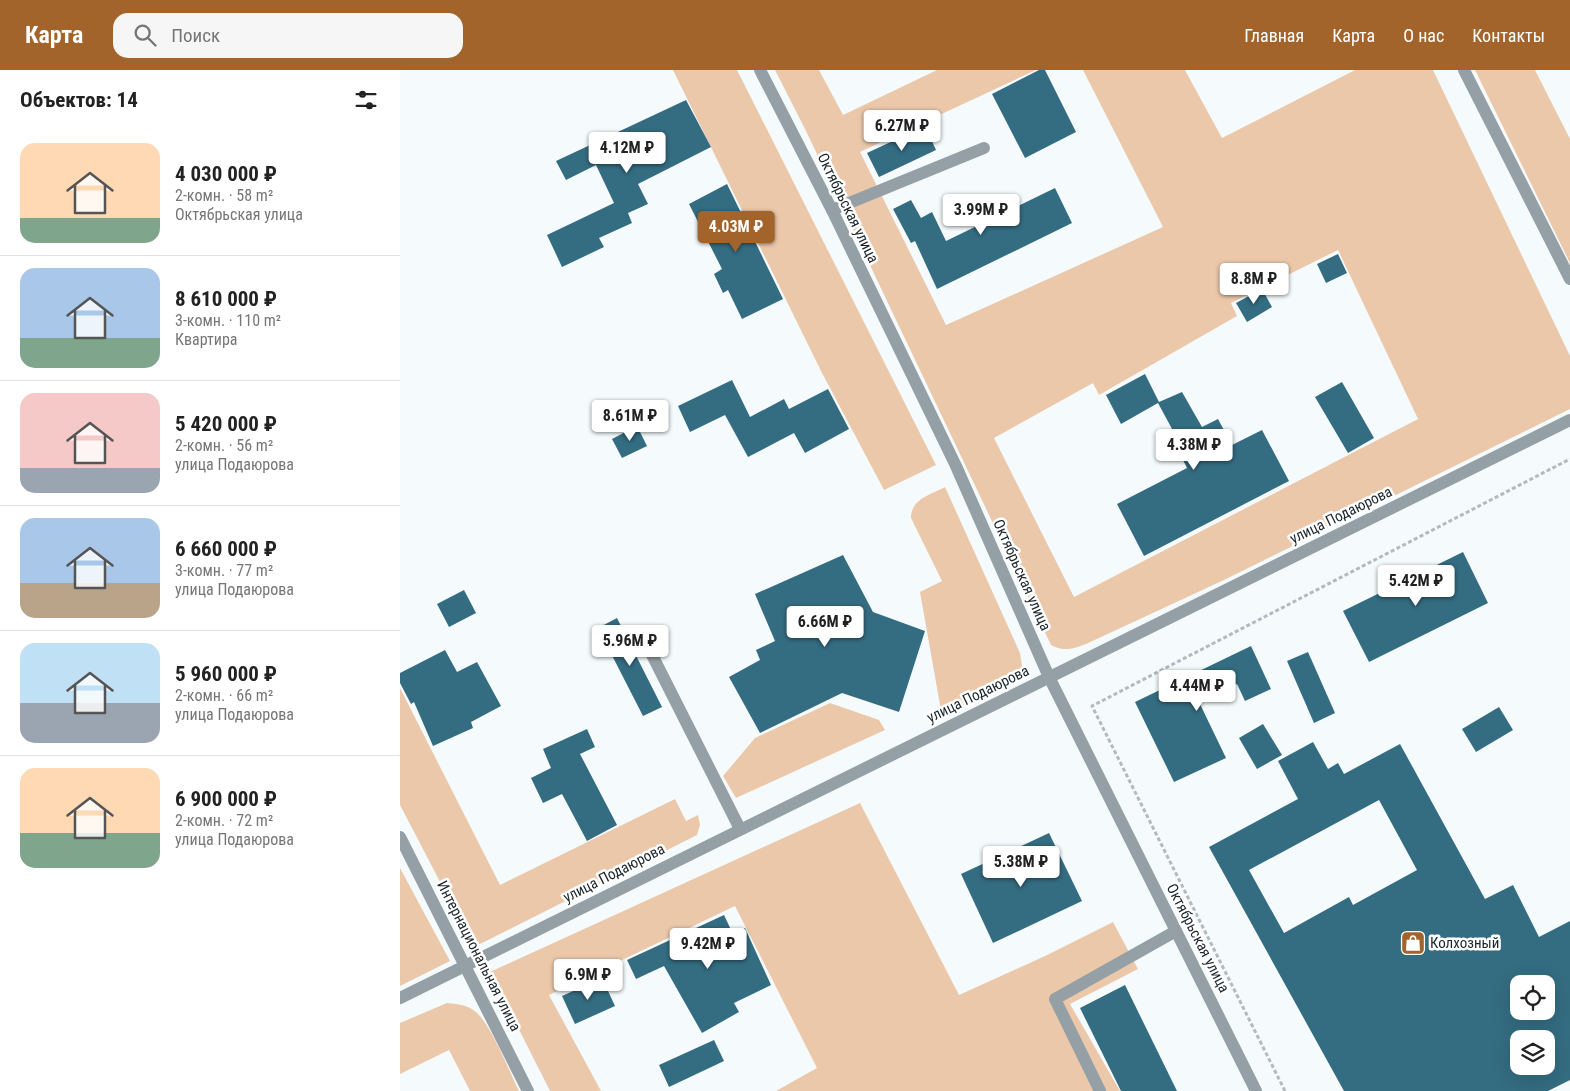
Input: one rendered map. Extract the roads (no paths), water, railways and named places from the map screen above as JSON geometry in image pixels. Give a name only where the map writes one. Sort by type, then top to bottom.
[{"type":"street","name":"Октябрьская улица","points":[[760,70],[832,210],[956,466],[1049,677],[1256,1091]]},
{"type":"street","points":[[1464,70],[1570,280]]},
{"type":"street","points":[[832,210],[984,148]]},
{"type":"street","name":"улица Подаюрова","points":[[400,998],[1570,420]]},
{"type":"street","points":[[640,630],[740,829]]},
{"type":"street","name":"Интернациональная улица","points":[[400,837],[528,1091]]},
{"type":"street","points":[[1100,1091],[1055,999],[1176,931]]},
{"type":"place","name":"Колхозный","points":[[1413,943]]}]
